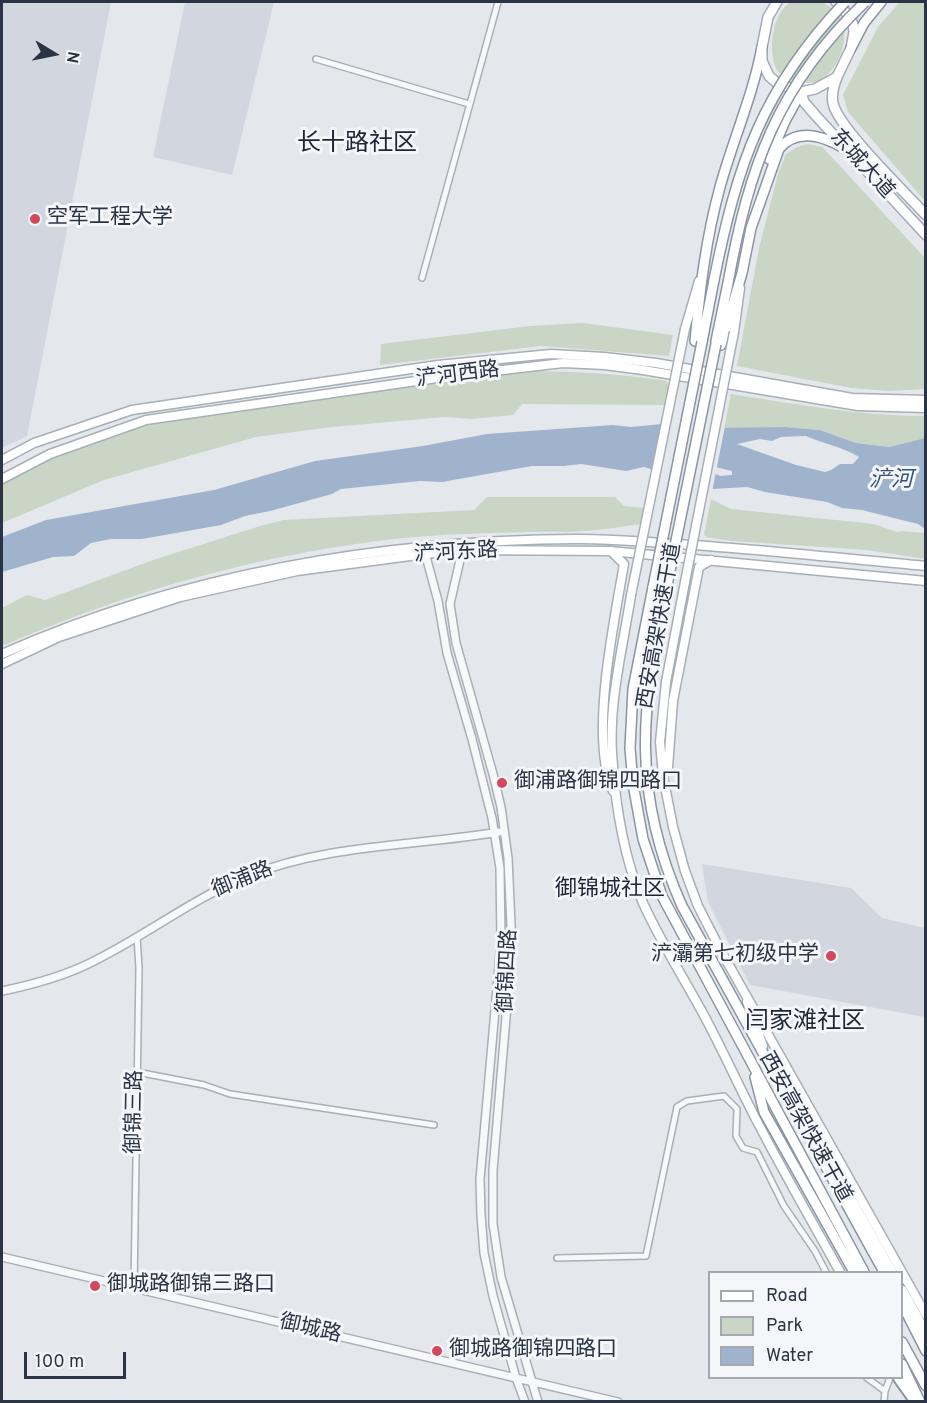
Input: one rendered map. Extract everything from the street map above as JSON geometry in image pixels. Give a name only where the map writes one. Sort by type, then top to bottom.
[{"type":"highway","points":[[900,1379],[916,1401]]},
{"type":"main road","points":[[771,2],[754,85],[720,188],[702,269],[685,329],[619,657],[613,712],[612,750],[625,851],[642,901],[709,1023],[756,1120],[839,1271]]},
{"type":"main road","points":[[768,17],[777,2]]},
{"type":"main road","points":[[836,2],[853,24],[851,48]]},
{"type":"main road","name":"西安高架快速干道","points":[[846,2],[821,27],[789,69],[760,122],[735,186],[698,341],[692,397],[633,688],[630,748],[633,784],[643,839],[662,896],[863,1271]]},
{"type":"main road","name":"西安高架快速干道","points":[[866,2],[832,37],[805,70],[760,154],[749,187],[666,590],[649,677],[645,714],[646,770],[654,825],[668,874],[682,906],[883,1271]]},
{"type":"main road","name":"东城大道","points":[[880,2],[864,23],[851,48],[838,75],[832,99],[841,121],[926,214]]},
{"type":"main road","points":[[762,47],[762,61],[769,76],[782,86],[801,92],[815,89],[838,75]]},
{"type":"main road","points":[[801,92],[785,120],[758,190],[742,273],[734,332],[666,682],[660,742],[663,776],[673,827],[685,871],[698,906],[901,1271]]},
{"type":"main road","name":"东城大道","points":[[801,92],[804,102],[926,235]]},
{"type":"main road","points":[[751,228],[775,158],[785,142],[797,136],[815,136],[832,140],[847,150]]},
{"type":"main road","points":[[698,341],[702,269]]},
{"type":"main road","points":[[718,344],[742,273]]},
{"type":"main road","name":"浐河西路","points":[[2,460],[34,443],[132,410],[438,365],[551,354],[656,363],[852,398],[926,400]]},
{"type":"main road","name":"浐河西路","points":[[2,478],[50,453],[146,420],[451,376],[563,363],[634,369],[858,406],[926,408]]},
{"type":"main road","name":"浐河东路","points":[[2,654],[57,629],[181,590],[297,563],[424,550],[578,539],[612,540],[713,546],[926,566]]},
{"type":"main road","name":"浐河东路","points":[[463,547],[610,551],[926,580]]},
{"type":"main road","name":"浐河东路","points":[[2,664],[58,637],[180,597],[297,571],[424,550]]},
{"type":"main road","points":[[610,551],[624,564],[602,722],[607,777],[617,800]]},
{"type":"main road","points":[[673,827],[668,759],[673,700],[699,567],[711,560]]},
{"type":"main road","points":[[740,982],[771,1069]]},
{"type":"main road","points":[[752,1063],[764,1112],[853,1271]]},
{"type":"main road","points":[[799,1121],[816,1137],[891,1271]]},
{"type":"main road","points":[[903,1274],[926,1315]]},
{"type":"main road","points":[[903,1292],[926,1334]]},
{"type":"main road","points":[[903,1306],[926,1351]]},
{"type":"main road","points":[[903,1343],[926,1386]]},
{"type":"main road","points":[[903,1367],[916,1401]]},
{"type":"street","points":[[422,278],[498,2]]},
{"type":"street","points":[[316,60],[469,104]]},
{"type":"street","name":"御锦四路","points":[[463,547],[451,596],[451,615],[456,643],[493,774],[504,831],[511,891],[512,947],[493,1170],[493,1224],[501,1277],[538,1401]]},
{"type":"street","name":"御锦四路","points":[[424,550],[438,601],[447,653],[472,739],[495,832],[500,868],[501,943],[480,1179],[481,1215],[484,1253],[491,1288],[516,1378],[525,1401]]},
{"type":"street","name":"御浦路","points":[[2,992],[74,970],[137,937],[202,897],[270,868],[352,850],[504,831]]},
{"type":"street","name":"御锦三路","points":[[134,1287],[139,968],[137,937]]},
{"type":"street","points":[[137,1072],[204,1085],[230,1094],[434,1125]]},
{"type":"street","points":[[557,1258],[646,1256],[677,1107],[687,1101],[723,1096],[737,1109],[736,1136],[742,1148],[757,1152],[784,1206],[815,1251],[825,1271]]},
{"type":"street","name":"御城路","points":[[2,1257],[618,1401]]},
{"type":"street","points":[[870,1379],[885,1391]]},
{"type":"street","points":[[884,1401],[889,1379]]},
{"type":"shaded area","name":"空军工程大学","points":[[2,2],[111,2],[27,436],[2,448]]},
{"type":"shaded area","points":[[185,2],[274,2],[232,175],[153,157]]},
{"type":"shaded area","name":"浐灞第七初级中学","points":[[702,864],[851,888],[882,918],[925,928],[925,1017],[750,985],[708,902]]},
{"type":"green space","points":[[791,2],[824,3],[840,17],[843,23],[844,40],[839,58],[829,73],[815,82],[806,83],[792,79],[779,73],[775,65],[772,45],[775,24],[784,7]]},
{"type":"green space","points":[[900,2],[925,2],[925,201],[848,112],[843,95],[878,27]]},
{"type":"green space","points":[[808,144],[822,147],[925,258],[925,389],[888,391],[851,388],[737,366],[759,248],[778,174],[786,154],[797,147]]},
{"type":"green space","points":[[583,323],[673,335],[669,356],[541,346],[380,365],[381,344],[530,326]]},
{"type":"green space","points":[[537,371],[602,374],[667,381],[669,388],[665,405],[522,404],[513,415],[471,419],[445,417],[332,427],[256,437],[104,480],[2,523],[2,483],[82,444],[150,420],[494,373]]},
{"type":"green space","points":[[731,394],[852,412],[925,416],[925,438],[889,447],[856,443],[820,430],[785,427],[724,429]]},
{"type":"green space","points":[[487,497],[615,497],[624,506],[646,508],[643,524],[599,530],[403,538],[300,553],[198,577],[148,592],[50,626],[2,646],[2,608],[27,595],[45,600],[153,560],[283,520],[474,510]]},
{"type":"green space","points":[[711,499],[731,509],[874,524],[897,532],[925,533],[925,559],[867,550],[732,541],[706,537],[704,534]]},
{"type":"water","name":"浐河","points":[[662,424],[711,428],[785,427],[820,430],[856,443],[889,447],[925,438],[925,529],[918,524],[862,510],[842,508],[827,502],[747,487],[713,489],[644,467],[626,471],[581,464],[532,466],[442,482],[420,481],[341,489],[332,494],[245,516],[221,525],[142,539],[111,539],[91,543],[74,556],[53,557],[2,572],[2,537],[46,520],[214,490],[315,461],[423,446],[487,434],[613,425],[631,427]],"holes":[[[806,436],[859,457],[853,464],[840,464],[825,472],[796,465],[737,444],[760,439],[772,441],[781,437]],[[703,464],[732,471],[732,475],[720,476],[702,467]]]},
{"type":"pier","points":[[662,421],[725,426],[712,492],[692,488],[652,473]]},
{"type":"place","name":"空军工程大学","points":[[35,219]]},
{"type":"place","name":"御浦路御锦四路口","points":[[502,783]]},
{"type":"place","name":"浐灞第七初级中学","points":[[831,956]]},
{"type":"place","name":"御城路御锦三路口","points":[[95,1286]]},
{"type":"place","name":"御城路御锦四路口","points":[[437,1351]]},
{"type":"district","name":"长十路社区","points":[[357,145]]},
{"type":"district","name":"御锦城社区","points":[[610,891]]},
{"type":"district","name":"闫家滩社区","points":[[805,1023]]}]
